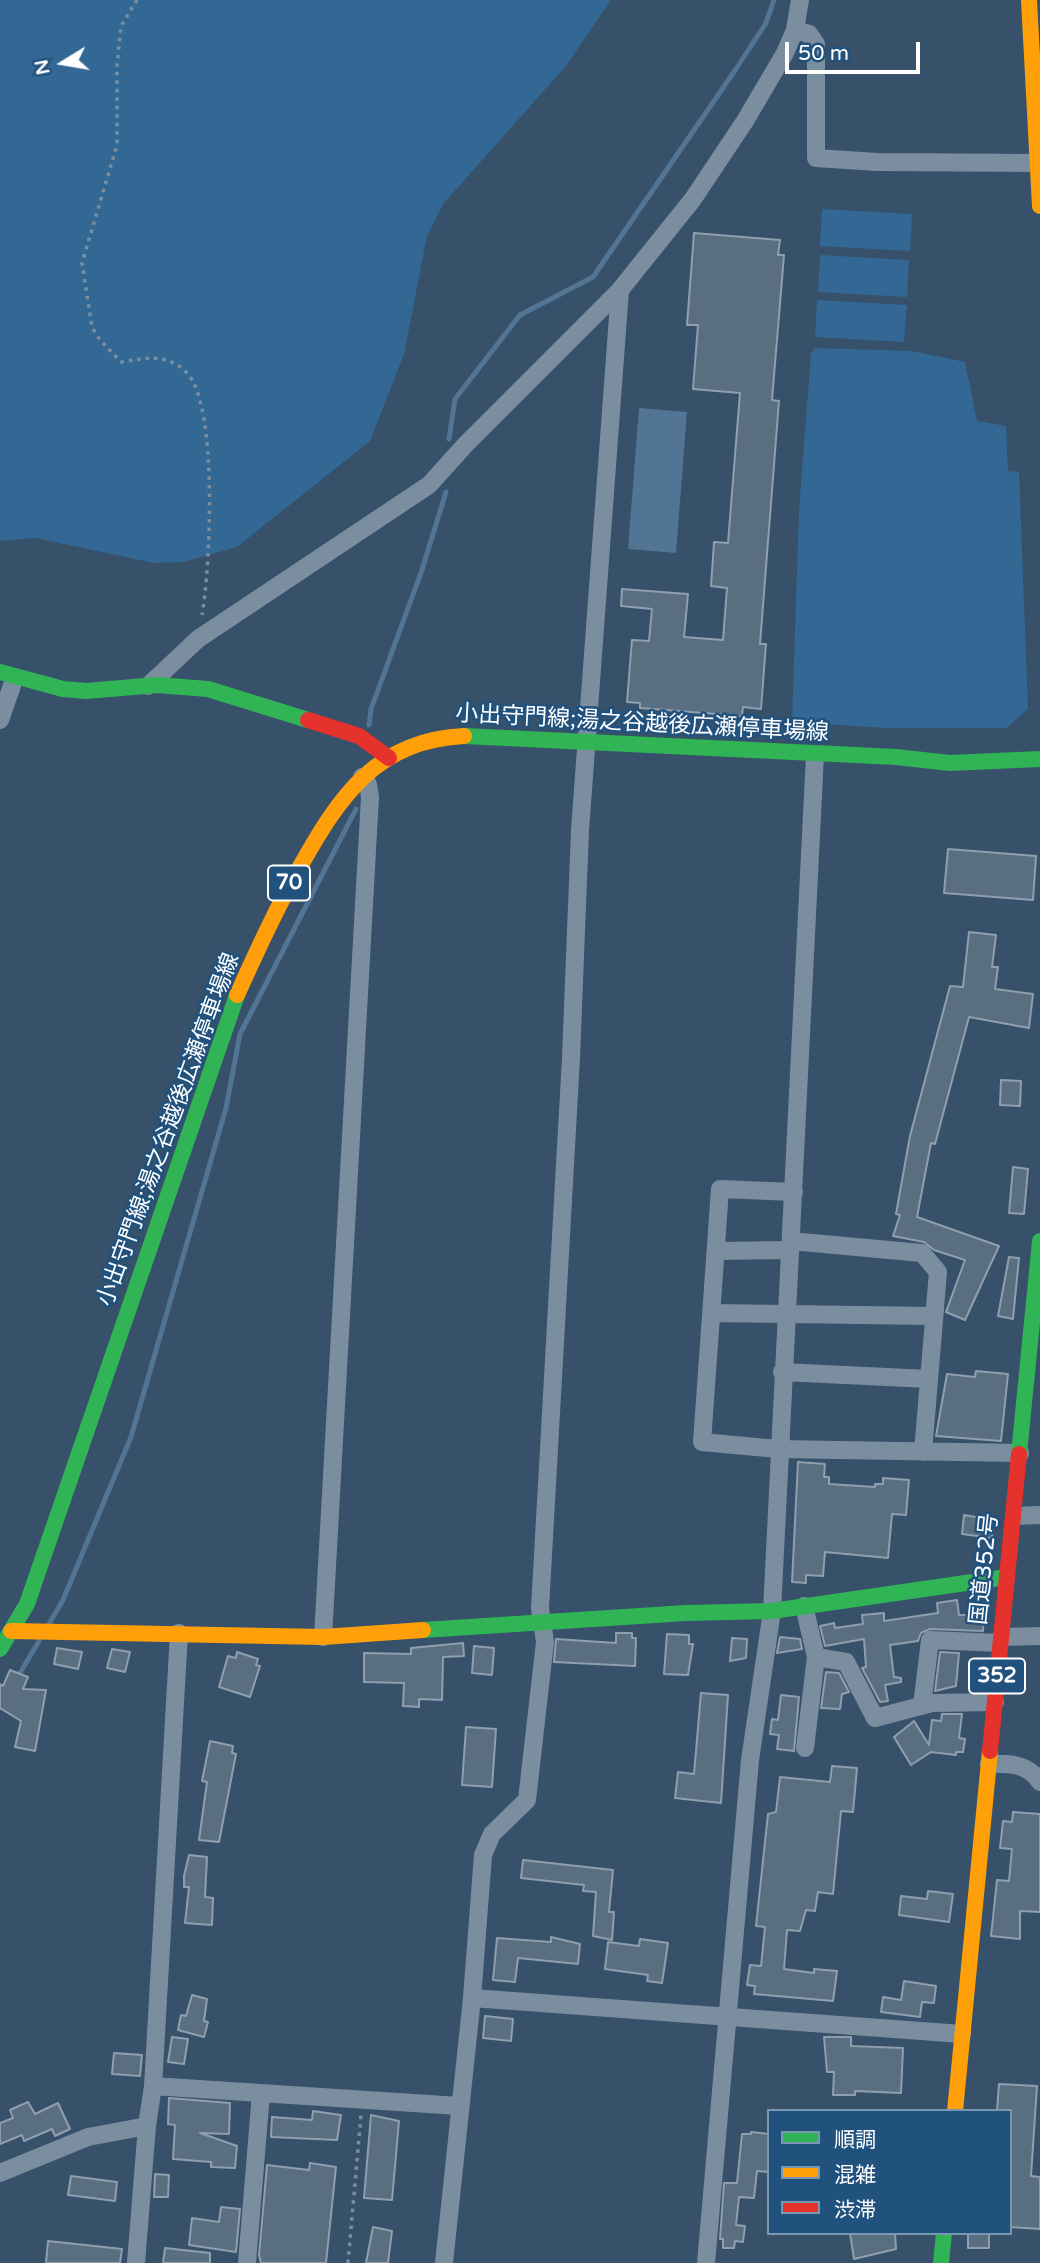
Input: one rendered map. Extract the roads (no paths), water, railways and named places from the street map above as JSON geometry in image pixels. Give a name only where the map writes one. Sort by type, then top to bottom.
[{"type":"main road","points":[[1029,0],[1040,206]]},
{"type":"main road","points":[[7,674],[63,689],[86,691],[148,686],[208,689],[359,736],[388,758]]},
{"type":"main road","name":"小出守門線;湯之谷越後広瀬停車場線","points":[[0,1649],[5,1629],[31,1592],[236,997],[300,862],[332,810],[362,776],[403,749],[445,737],[586,740],[950,763],[1040,759]]},
{"type":"main road","name":"国道352号","points":[[955,2109],[1007,1577],[1038,1297],[1040,1241]]},
{"type":"main road","points":[[5,1629],[323,1637],[772,1611],[1007,1577]]},
{"type":"main road","points":[[941,2263],[944,2235]]},
{"type":"street","points":[[148,686],[198,639],[429,485],[466,444],[620,290],[693,199],[744,121],[795,30],[800,0]]},
{"type":"street","points":[[795,30],[809,34],[816,44],[816,158],[877,162],[1039,163]]},
{"type":"street","points":[[444,2263],[472,1998],[483,1854],[492,1834],[527,1800],[545,1642],[542,1624],[586,740],[620,290]]},
{"type":"street","points":[[0,720],[7,674]]},
{"type":"street","points":[[706,2263],[750,1760],[772,1611],[778,1449],[794,1192],[815,755]]},
{"type":"street","points":[[323,1637],[370,797],[368,783],[362,776]]},
{"type":"street","points":[[794,1192],[720,1189],[702,1442],[778,1449],[1020,1453]]},
{"type":"street","points":[[716,1251],[790,1246],[922,1253],[938,1272],[923,1452]]},
{"type":"street","points":[[711,1313],[934,1316]]},
{"type":"street","points":[[782,1372],[929,1378]]},
{"type":"street","points":[[1014,1516],[1040,1516]]},
{"type":"street","points":[[804,1606],[816,1657],[805,1748]]},
{"type":"street","points":[[136,2263],[147,2126],[153,2086],[179,1633]]},
{"type":"street","points":[[922,1706],[930,1640],[1001,1640],[1040,1636]]},
{"type":"street","points":[[816,1657],[846,1662],[875,1718],[922,1706],[995,1702]]},
{"type":"street","points":[[989,1764],[1021,1766],[1033,1770],[1040,1782]]},
{"type":"street","points":[[472,1998],[962,2034]]},
{"type":"street","points":[[153,2086],[460,2106]]},
{"type":"street","points":[[247,2263],[261,2093]]},
{"type":"street","points":[[0,2173],[88,2137],[147,2126]]},
{"type":"waterway","points":[[449,439],[455,399],[520,315],[593,277],[736,69],[766,23],[774,0]]},
{"type":"waterway","points":[[369,725],[371,709],[421,573],[446,492]]},
{"type":"waterway","points":[[49,1624],[63,1600],[131,1437],[226,1108],[240,1034],[356,809]]},
{"type":"waterway","points":[[17,1678],[39,1641]]}]
